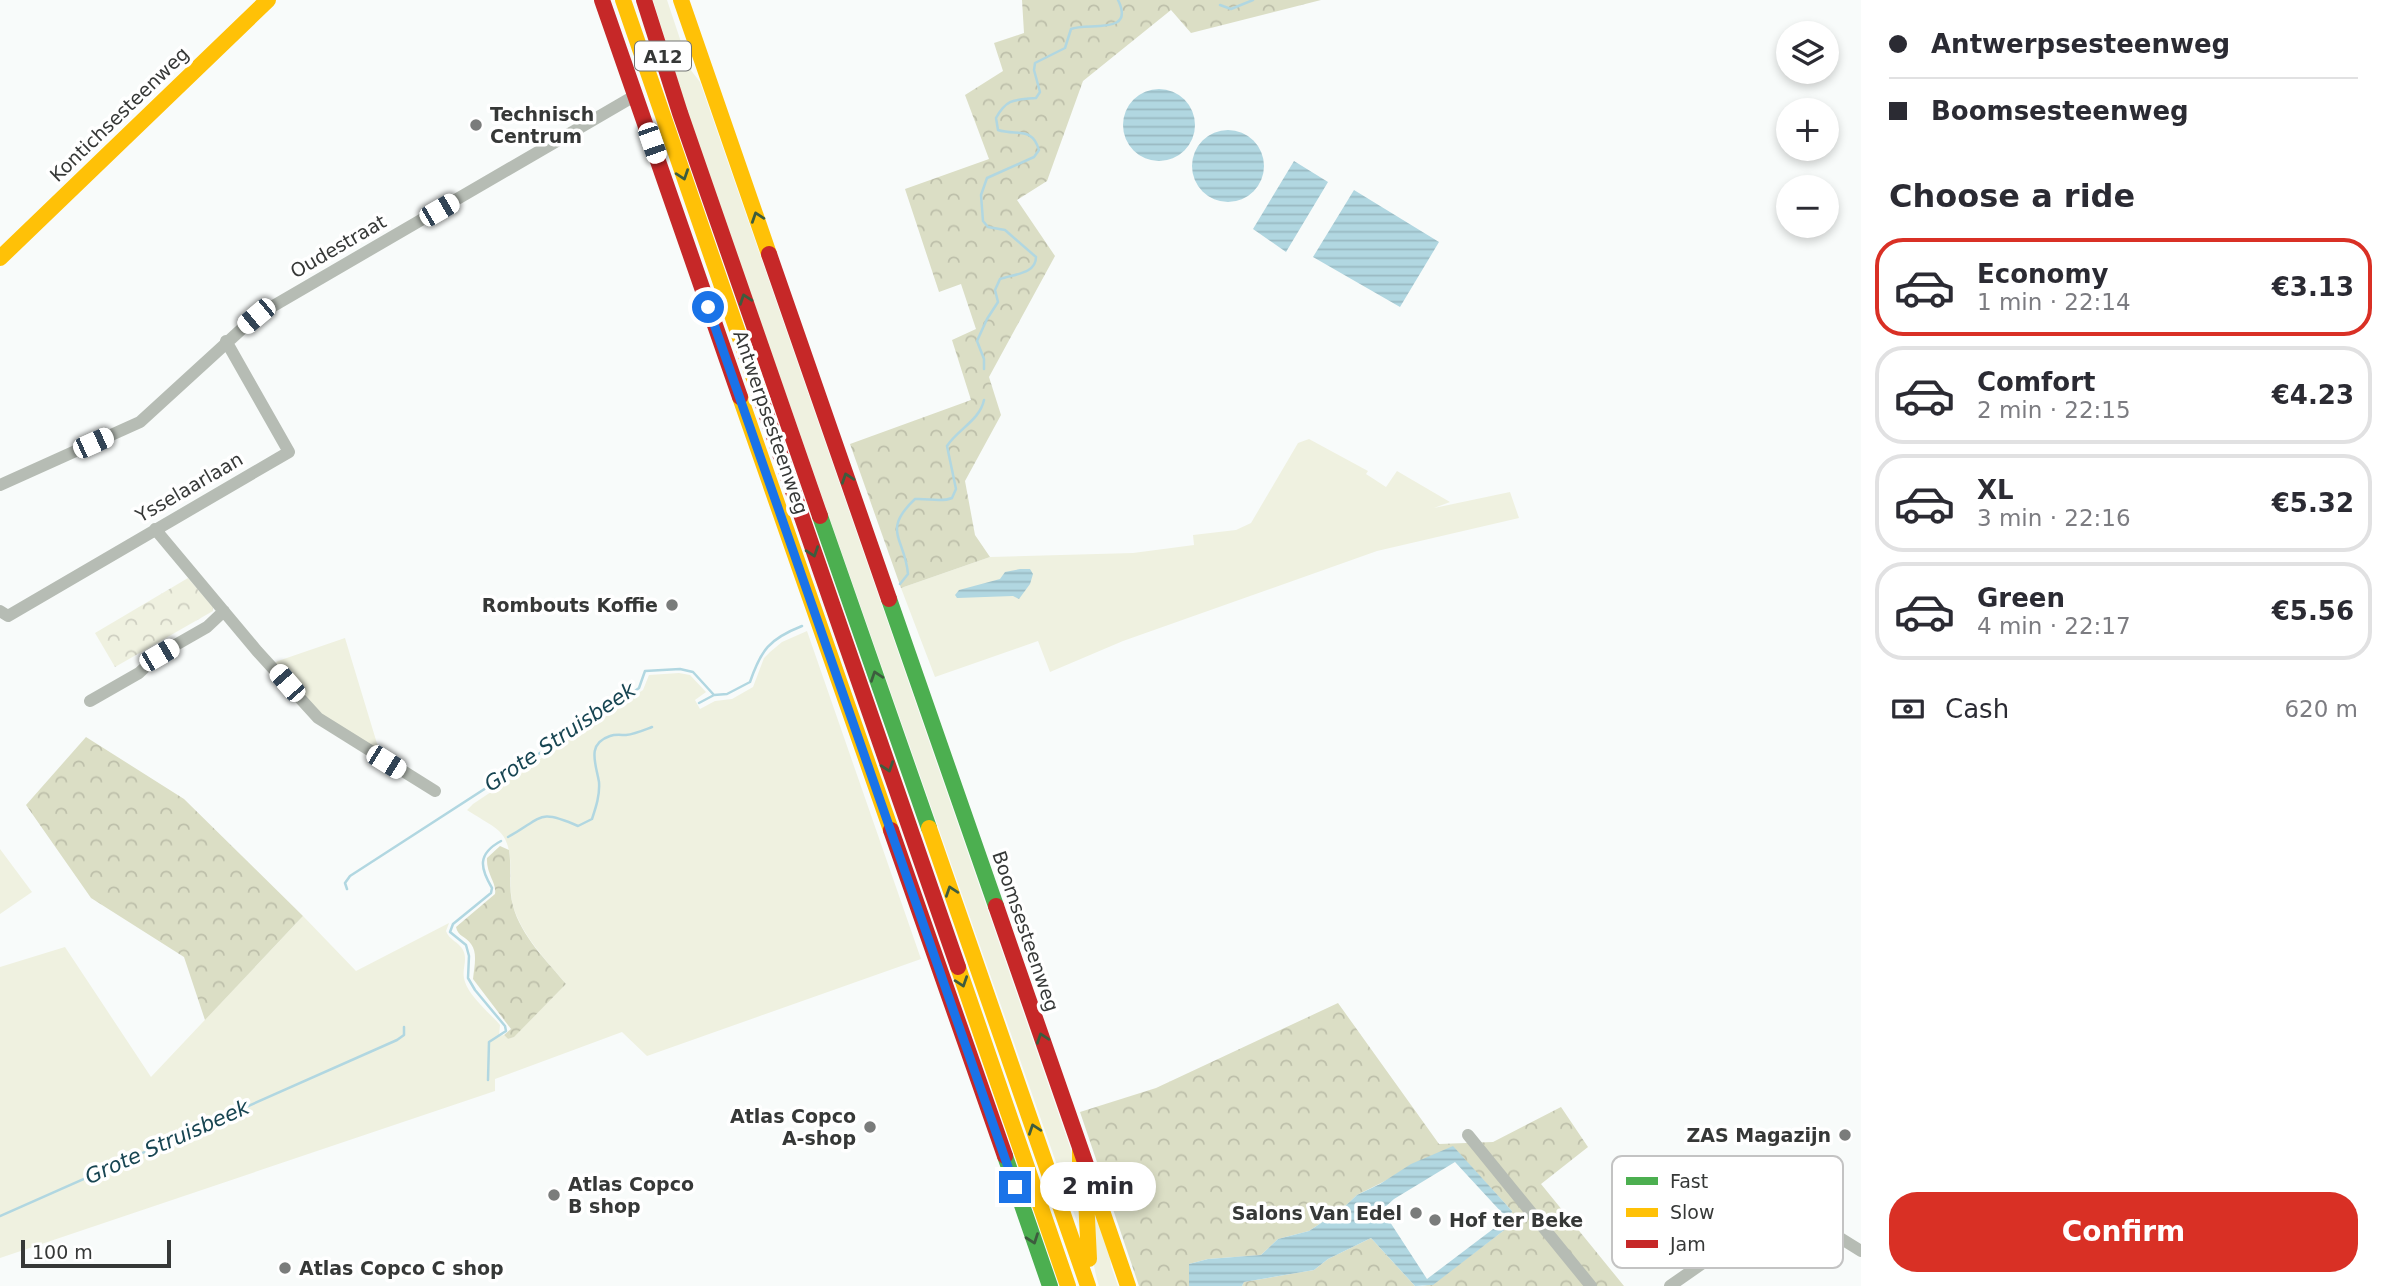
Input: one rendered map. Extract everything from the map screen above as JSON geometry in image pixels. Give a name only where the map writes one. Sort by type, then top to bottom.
[{"type":"main road","name":"Kontichsesteenweg","points":[[0,258],[268,0]]},
{"type":"main road","name":"Antwerpsesteenweg","points":[[602,0],[1051,1286]]},
{"type":"main road","name":"A12","points":[[623,0],[1068,1286]]},
{"type":"main road","name":"A12","points":[[644,0],[680,113],[1089,1286]]},
{"type":"main road","name":"Boomsesteenweg","points":[[681,0],[1128,1286]]},
{"type":"main road","points":[[1080,1149],[1078,1162],[1086,1201],[1086,1242],[1093,1278],[1089,1286]]},
{"type":"street","name":"Oudestraat","points":[[0,485],[140,422],[256,316],[636,96]]},
{"type":"street","name":"Ysselaarlaan","points":[[0,611],[8,616],[289,452],[226,341]]},
{"type":"street","points":[[155,529],[318,718],[435,791]]},
{"type":"street","points":[[90,701],[139,673],[159,655],[207,627],[224,611]]},
{"type":"street","points":[[1468,1135],[1591,1286]]},
{"type":"street","points":[[1843,1240],[1861,1251]]},
{"type":"street","points":[[1670,1286],[1696,1268]]},
{"type":"green space","points":[[653,0],[667,0],[690,69],[700,82],[1078,1170],[1083,1239],[691,124]]},
{"type":"green space","points":[[1022,0],[1321,0],[1191,33],[1171,10],[1083,81],[1047,181],[1017,200],[1055,256],[989,377],[1001,415],[965,481],[975,535],[990,557],[901,588],[850,444],[971,400],[952,340],[976,329],[961,284],[939,292],[905,189],[989,159],[965,95],[1003,71],[994,43],[1024,33]]},
{"type":"green space","points":[[1309,439],[1368,471],[1366,474],[1386,487],[1397,471],[1450,502],[1434,508],[1510,492],[1519,518],[1377,551],[1123,641],[1050,672],[1038,641],[935,677],[901,588],[990,557],[1133,553],[1194,545],[1193,535],[1236,530],[1251,523],[1298,443]]},
{"type":"green space","points":[[188,578],[213,607],[213,611],[115,667],[95,633]]},
{"type":"green space","points":[[807,631],[921,959],[647,1056],[622,1032],[495,1079],[495,1091],[0,1258],[0,967],[65,947],[151,1077],[303,916],[356,971],[449,923],[447,934],[461,947],[464,954],[464,978],[469,991],[500,1025],[499,1036],[504,1035],[508,1039],[513,1037],[566,984],[537,949],[518,920],[512,899],[510,857],[505,839],[499,831],[467,810],[643,690],[649,675],[690,675],[706,692],[695,700],[700,709],[715,701],[732,699],[753,687],[764,658],[782,642]]},
{"type":"green space","points":[[345,638],[382,760],[318,718],[272,665]]},
{"type":"green space","points":[[86,737],[184,799],[303,916],[205,1020],[184,957],[91,898],[26,805]]},
{"type":"green space","points":[[500,846],[509,850],[513,906],[522,928],[535,948],[566,984],[514,1037],[508,1039],[504,1035],[511,1029],[473,979],[473,948],[469,941],[458,933],[456,927],[495,894],[487,858]]},
{"type":"green space","points":[[0,849],[32,892],[0,914]]},
{"type":"green space","points":[[1338,1003],[1439,1144],[1493,1142],[1561,1107],[1588,1147],[1541,1184],[1624,1286],[1422,1286],[1433,1284],[1507,1228],[1512,1211],[1453,1147],[1357,1195],[1342,1209],[1309,1231],[1278,1239],[1261,1255],[1208,1259],[1189,1264],[1189,1286],[1139,1286],[1080,1112],[1156,1088]]},
{"type":"green space","points":[[1090,1193],[1109,1245],[1111,1266],[1118,1286],[1099,1286],[1092,1251]]},
{"type":"green space","points":[[1371,1238],[1415,1286],[1242,1286],[1244,1282],[1314,1270],[1328,1259]]},
{"type":"water","points":[[1159,89],[1179,95],[1189,105],[1195,125],[1189,145],[1179,155],[1159,161],[1139,155],[1129,145],[1123,125],[1129,105],[1139,95]]},
{"type":"water","points":[[1228,130],[1248,136],[1258,146],[1264,166],[1258,186],[1248,196],[1228,202],[1208,196],[1198,186],[1192,166],[1198,146],[1208,136]]},
{"type":"water","points":[[1294,161],[1328,182],[1286,252],[1253,229]]},
{"type":"water","points":[[1354,190],[1439,242],[1400,307],[1313,257]]},
{"type":"water","points":[[1030,569],[1033,574],[1030,584],[1019,599],[1013,596],[957,598],[955,595],[959,590],[1000,579],[1005,572]]},
{"type":"water","points":[[1453,1146],[1512,1211],[1507,1228],[1433,1285],[1415,1286],[1371,1238],[1328,1259],[1314,1270],[1244,1282],[1242,1286],[1189,1286],[1189,1264],[1208,1259],[1261,1255],[1278,1239],[1309,1231],[1342,1209],[1357,1195],[1411,1164]],"holes":[[[1455,1162],[1504,1215],[1501,1223],[1427,1279],[1390,1222],[1384,1208],[1394,1199]]]},
{"type":"waterway","name":"Grote Struisbeek","points":[[984,369],[984,359],[977,341],[998,302],[995,290],[1000,279],[1028,270],[1035,263],[1036,257],[1005,230],[988,227],[983,221],[981,195],[987,178],[1034,157],[1039,150],[1036,142],[1028,135],[998,130],[996,118],[1008,103],[1036,98],[1040,92],[1034,70],[1035,63],[1065,48],[1071,29],[1107,25],[1120,19],[1122,11],[1118,0]]},
{"type":"waterway","name":"Grote Struisbeek","points":[[1220,5],[1231,9],[1253,0]]},
{"type":"waterway","name":"Grote Struisbeek","points":[[900,584],[908,574],[898,535],[899,519],[915,499],[952,498],[956,489],[947,446],[978,413],[984,400]]},
{"type":"waterway","name":"Grote Struisbeek","points":[[347,889],[345,883],[350,876],[639,688],[645,671],[680,669],[693,672],[714,695],[727,694],[750,682],[758,662],[774,641],[802,626]]},
{"type":"waterway","points":[[699,703],[714,695]]},
{"type":"waterway","points":[[508,837],[541,818],[555,817],[578,826],[592,819],[599,792],[594,755],[598,744],[612,735],[629,734],[652,727]]},
{"type":"waterway","points":[[488,1080],[489,1042],[506,1031],[505,1026],[475,990],[468,978],[469,956],[466,945],[450,932],[453,924],[491,893],[492,888],[483,868],[484,856],[501,841]]},
{"type":"waterway","name":"Grote Struisbeek","points":[[0,1216],[397,1040],[404,1035],[404,1027]]},
{"type":"traffic: fast","points":[[820,516],[929,828]]},
{"type":"traffic: fast","points":[[889,599],[996,906]]},
{"type":"traffic: fast","points":[[1005,1156],[1050,1286]]},
{"type":"traffic: slow","points":[[0,258],[268,0]]},
{"type":"traffic: slow","points":[[623,0],[761,399]]},
{"type":"traffic: slow","points":[[681,0],[769,254]]},
{"type":"traffic: slow","points":[[740,397],[891,830]]},
{"type":"traffic: slow","points":[[929,828],[1088,1286]]},
{"type":"traffic: slow","points":[[958,967],[1068,1286]]},
{"type":"traffic: slow","points":[[1080,1149],[1089,1259]]},
{"type":"traffic: slow","points":[[1099,1202],[1128,1286]]},
{"type":"traffic: jam","points":[[602,0],[740,397]]},
{"type":"traffic: jam","points":[[644,0],[680,113],[820,516]]},
{"type":"traffic: jam","points":[[769,254],[889,599]]},
{"type":"traffic: jam","points":[[761,399],[958,967]]},
{"type":"traffic: jam","points":[[891,830],[1005,1156]]},
{"type":"traffic: jam","points":[[996,906],[1099,1202]]},
{"type":"place","name":"Technisch Centrum","points":[[476,125]]},
{"type":"place","name":"Rombouts Koffie","points":[[672,605]]},
{"type":"place","name":"Atlas Copco A-shop","points":[[870,1127]]},
{"type":"place","name":"ZAS Magazijn","points":[[1845,1135]]},
{"type":"place","name":"Atlas Copco B shop","points":[[554,1195]]},
{"type":"place","name":"Salons Van Edel","points":[[1416,1213]]},
{"type":"place","name":"Hof ter Beke","points":[[1435,1220]]},
{"type":"place","name":"Atlas Copco C shop","points":[[285,1268]]},
{"type":"route","points":[[708,307],[1015,1187]]}]
